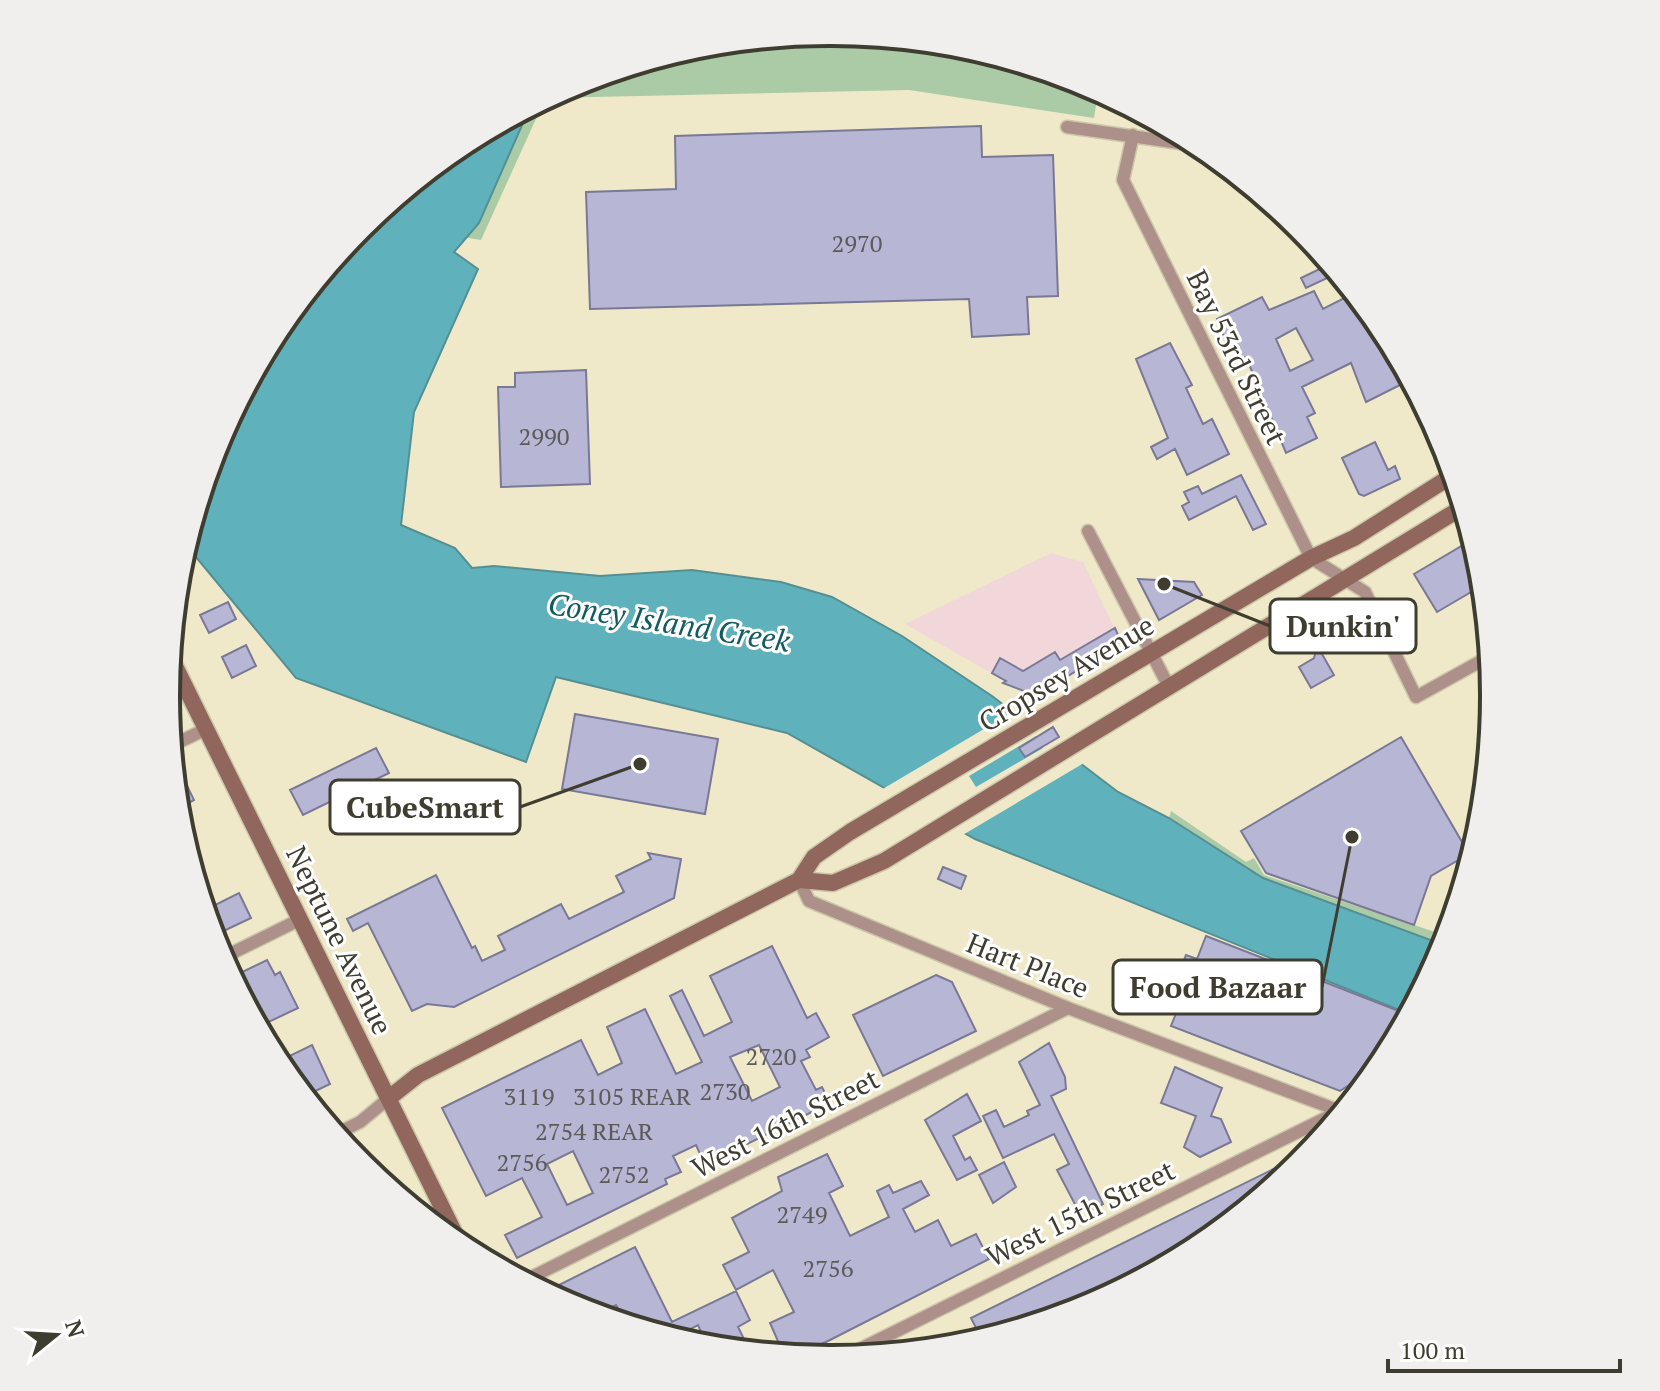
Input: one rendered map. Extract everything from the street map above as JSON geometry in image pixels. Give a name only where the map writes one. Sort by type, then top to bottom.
[{"type":"main road","name":"Cropsey Avenue","points":[[389,1098],[418,1075],[799,880],[814,857],[891,808],[1311,558],[1354,538],[1443,481]]},
{"type":"main road","name":"Cropsey Avenue","points":[[799,880],[833,883],[884,861],[1453,513]]},
{"type":"main road","name":"Neptune Avenue","points":[[181,678],[449,1221]]},
{"type":"street","points":[[1067,127],[1167,141]]},
{"type":"street","name":"Bay 53rd Street","points":[[1133,135],[1123,180],[1311,558]]},
{"type":"street","points":[[1088,531],[1169,687]]},
{"type":"street","points":[[1311,558],[1365,592],[1416,697],[1478,662]]},
{"type":"street","points":[[182,741],[206,729]]},
{"type":"street","name":"Hart Place","points":[[799,880],[809,901],[1068,1008],[1331,1108]]},
{"type":"street","points":[[234,952],[301,919]]},
{"type":"street","name":"West 16th Street","points":[[537,1275],[1068,1008]]},
{"type":"street","points":[[346,1129],[360,1122],[389,1098]]},
{"type":"street","name":"West 15th Street","points":[[870,1344],[1321,1120]]},
{"type":"shaded area","points":[[1051,553],[1083,562],[1122,644],[1037,696],[1003,683],[1005,681],[905,624]]},
{"type":"green space","points":[[830,46],[872,47],[957,58],[1039,80],[1096,103],[1094,118],[909,90],[576,97],[621,80],[703,58],[788,47]]},
{"type":"green space","points":[[537,116],[481,240],[462,237],[462,160]]},
{"type":"green space","points":[[1171,811],[1246,862],[1254,858],[1264,875],[1435,932],[1431,940],[1263,878],[1169,818]]},
{"type":"water","name":"Coney Island Creek","points":[[523,124],[479,223],[454,252],[478,269],[414,412],[401,525],[455,548],[472,568],[494,566],[600,576],[692,570],[781,582],[832,597],[902,636],[992,696],[1118,792],[1169,818],[1263,878],[1431,940],[1398,1010],[975,839],[787,733],[556,677],[526,762],[296,678],[196,557],[215,487],[230,447],[247,408],[290,335],[342,267],[402,207],[435,180],[469,155]]},
{"type":"pier","points":[[1016,710],[1084,763],[961,836],[881,790]],"holes":[[[1036,736],[1043,748],[976,787],[969,776]]]},
{"type":"building","points":[[981,126],[982,157],[1053,155],[1058,296],[1027,297],[1029,334],[972,337],[969,299],[590,309],[586,192],[676,189],[675,136]]},
{"type":"building","points":[[1320,269],[1327,278],[1306,288],[1301,278]]},
{"type":"building","points":[[1314,291],[1323,309],[1344,298],[1400,385],[1366,402],[1351,363],[1302,387],[1315,413],[1307,417],[1317,438],[1286,453],[1246,357],[1242,358],[1234,341],[1227,344],[1217,319],[1262,297],[1269,310]],"holes":[[[1296,328],[1313,360],[1290,371],[1276,339]]]},
{"type":"building","points":[[1170,343],[1192,385],[1186,388],[1203,424],[1212,419],[1229,454],[1187,475],[1175,449],[1157,459],[1151,447],[1168,438],[1136,359]]},
{"type":"building","points":[[586,370],[590,484],[501,487],[498,387],[515,387],[515,373]]},
{"type":"building","points":[[1375,442],[1388,470],[1395,466],[1400,479],[1364,496],[1359,494],[1342,458]]},
{"type":"building","points":[[1241,475],[1266,524],[1253,530],[1236,496],[1189,520],[1182,506],[1189,502],[1184,492],[1198,486],[1202,494]]},
{"type":"building","points":[[1462,546],[1471,592],[1437,612],[1414,574]]},
{"type":"building","points":[[1138,579],[1194,582],[1202,595],[1159,620]]},
{"type":"building","points":[[228,602],[236,619],[209,633],[200,615]]},
{"type":"building","points":[[1344,611],[1358,633],[1322,654],[1334,675],[1311,688],[1299,667],[1314,658],[1320,635],[1316,628]]},
{"type":"building","points":[[1115,628],[1121,642],[1037,696],[1003,683],[1006,681],[992,673],[1000,658],[1023,671],[1055,652],[1060,660]]},
{"type":"building","points":[[246,645],[256,666],[232,678],[222,657]]},
{"type":"building","points":[[575,714],[718,739],[705,814],[562,789]]},
{"type":"building","points":[[1053,727],[1059,737],[1025,757],[1019,748]]},
{"type":"building","points":[[1401,737],[1462,842],[1458,860],[1431,876],[1414,925],[1266,873],[1241,831]]},
{"type":"building","points":[[376,748],[389,773],[303,815],[290,790]]},
{"type":"building","points":[[648,853],[681,859],[674,898],[454,1007],[427,1004],[412,1011],[368,923],[353,931],[347,919],[436,875],[472,948],[475,946],[482,961],[505,950],[498,936],[561,904],[569,919],[624,892],[616,876],[651,859]]},
{"type":"building","points":[[943,867],[966,876],[961,889],[938,879]]},
{"type":"building","points":[[239,893],[251,918],[225,930],[215,905]]},
{"type":"building","points":[[1206,936],[1397,1010],[1370,1056],[1349,1085],[1340,1091],[1171,1026],[1177,1011],[1166,1006],[1186,955],[1197,959]]},
{"type":"building","points":[[772,946],[807,1018],[816,1013],[829,1037],[806,1050],[810,1057],[801,1061],[816,1090],[822,1087],[830,1103],[705,1165],[696,1145],[673,1156],[681,1172],[665,1179],[667,1184],[517,1258],[505,1235],[542,1217],[522,1178],[486,1196],[442,1108],[581,1040],[598,1075],[622,1063],[607,1027],[645,1009],[676,1074],[702,1062],[670,996],[682,990],[704,1036],[732,1022],[710,976]],"holes":[[[759,1045],[780,1087],[752,1101],[730,1057]],[[573,1151],[593,1193],[567,1205],[547,1164]]]},
{"type":"building","points":[[267,960],[275,975],[280,972],[298,1008],[269,1022],[242,972]]},
{"type":"building","points":[[936,975],[952,982],[976,1031],[883,1076],[853,1015]]},
{"type":"building","points":[[1049,1043],[1065,1077],[1066,1089],[1051,1096],[1103,1204],[1092,1210],[1090,1206],[1079,1212],[1057,1170],[1069,1164],[1054,1134],[1003,1158],[983,1116],[996,1110],[1004,1127],[1029,1115],[1027,1111],[1040,1105],[1019,1062]]},
{"type":"building","points":[[312,1045],[330,1084],[315,1091],[290,1056]]},
{"type":"building","points":[[1175,1067],[1222,1088],[1211,1116],[1221,1119],[1231,1142],[1200,1157],[1184,1147],[1196,1116],[1161,1103]]},
{"type":"building","points":[[967,1094],[981,1121],[953,1136],[965,1160],[970,1157],[977,1170],[957,1180],[925,1120]]},
{"type":"building","points":[[827,1154],[843,1186],[829,1193],[850,1236],[889,1217],[877,1191],[889,1185],[893,1193],[921,1181],[929,1195],[903,1209],[915,1232],[938,1220],[951,1246],[976,1234],[989,1259],[820,1345],[779,1343],[770,1323],[794,1312],[773,1270],[736,1290],[723,1265],[749,1252],[732,1218],[782,1191],[778,1177]]},
{"type":"building","points":[[1004,1162],[1016,1187],[993,1203],[979,1175]]},
{"type":"building","points":[[1275,1168],[1191,1236],[1117,1278],[1079,1296],[998,1323],[976,1328],[971,1318]]},
{"type":"building","points":[[635,1247],[672,1322],[736,1291],[750,1320],[738,1327],[744,1339],[703,1333],[698,1325],[689,1330],[662,1323],[621,1311],[616,1305],[611,1307],[558,1285]]},
{"type":"place","name":"Dunkin'","points":[[1164,584]]},
{"type":"place","name":"CubeSmart","points":[[640,764]]},
{"type":"place","name":"Food Bazaar","points":[[1352,837]]}]
